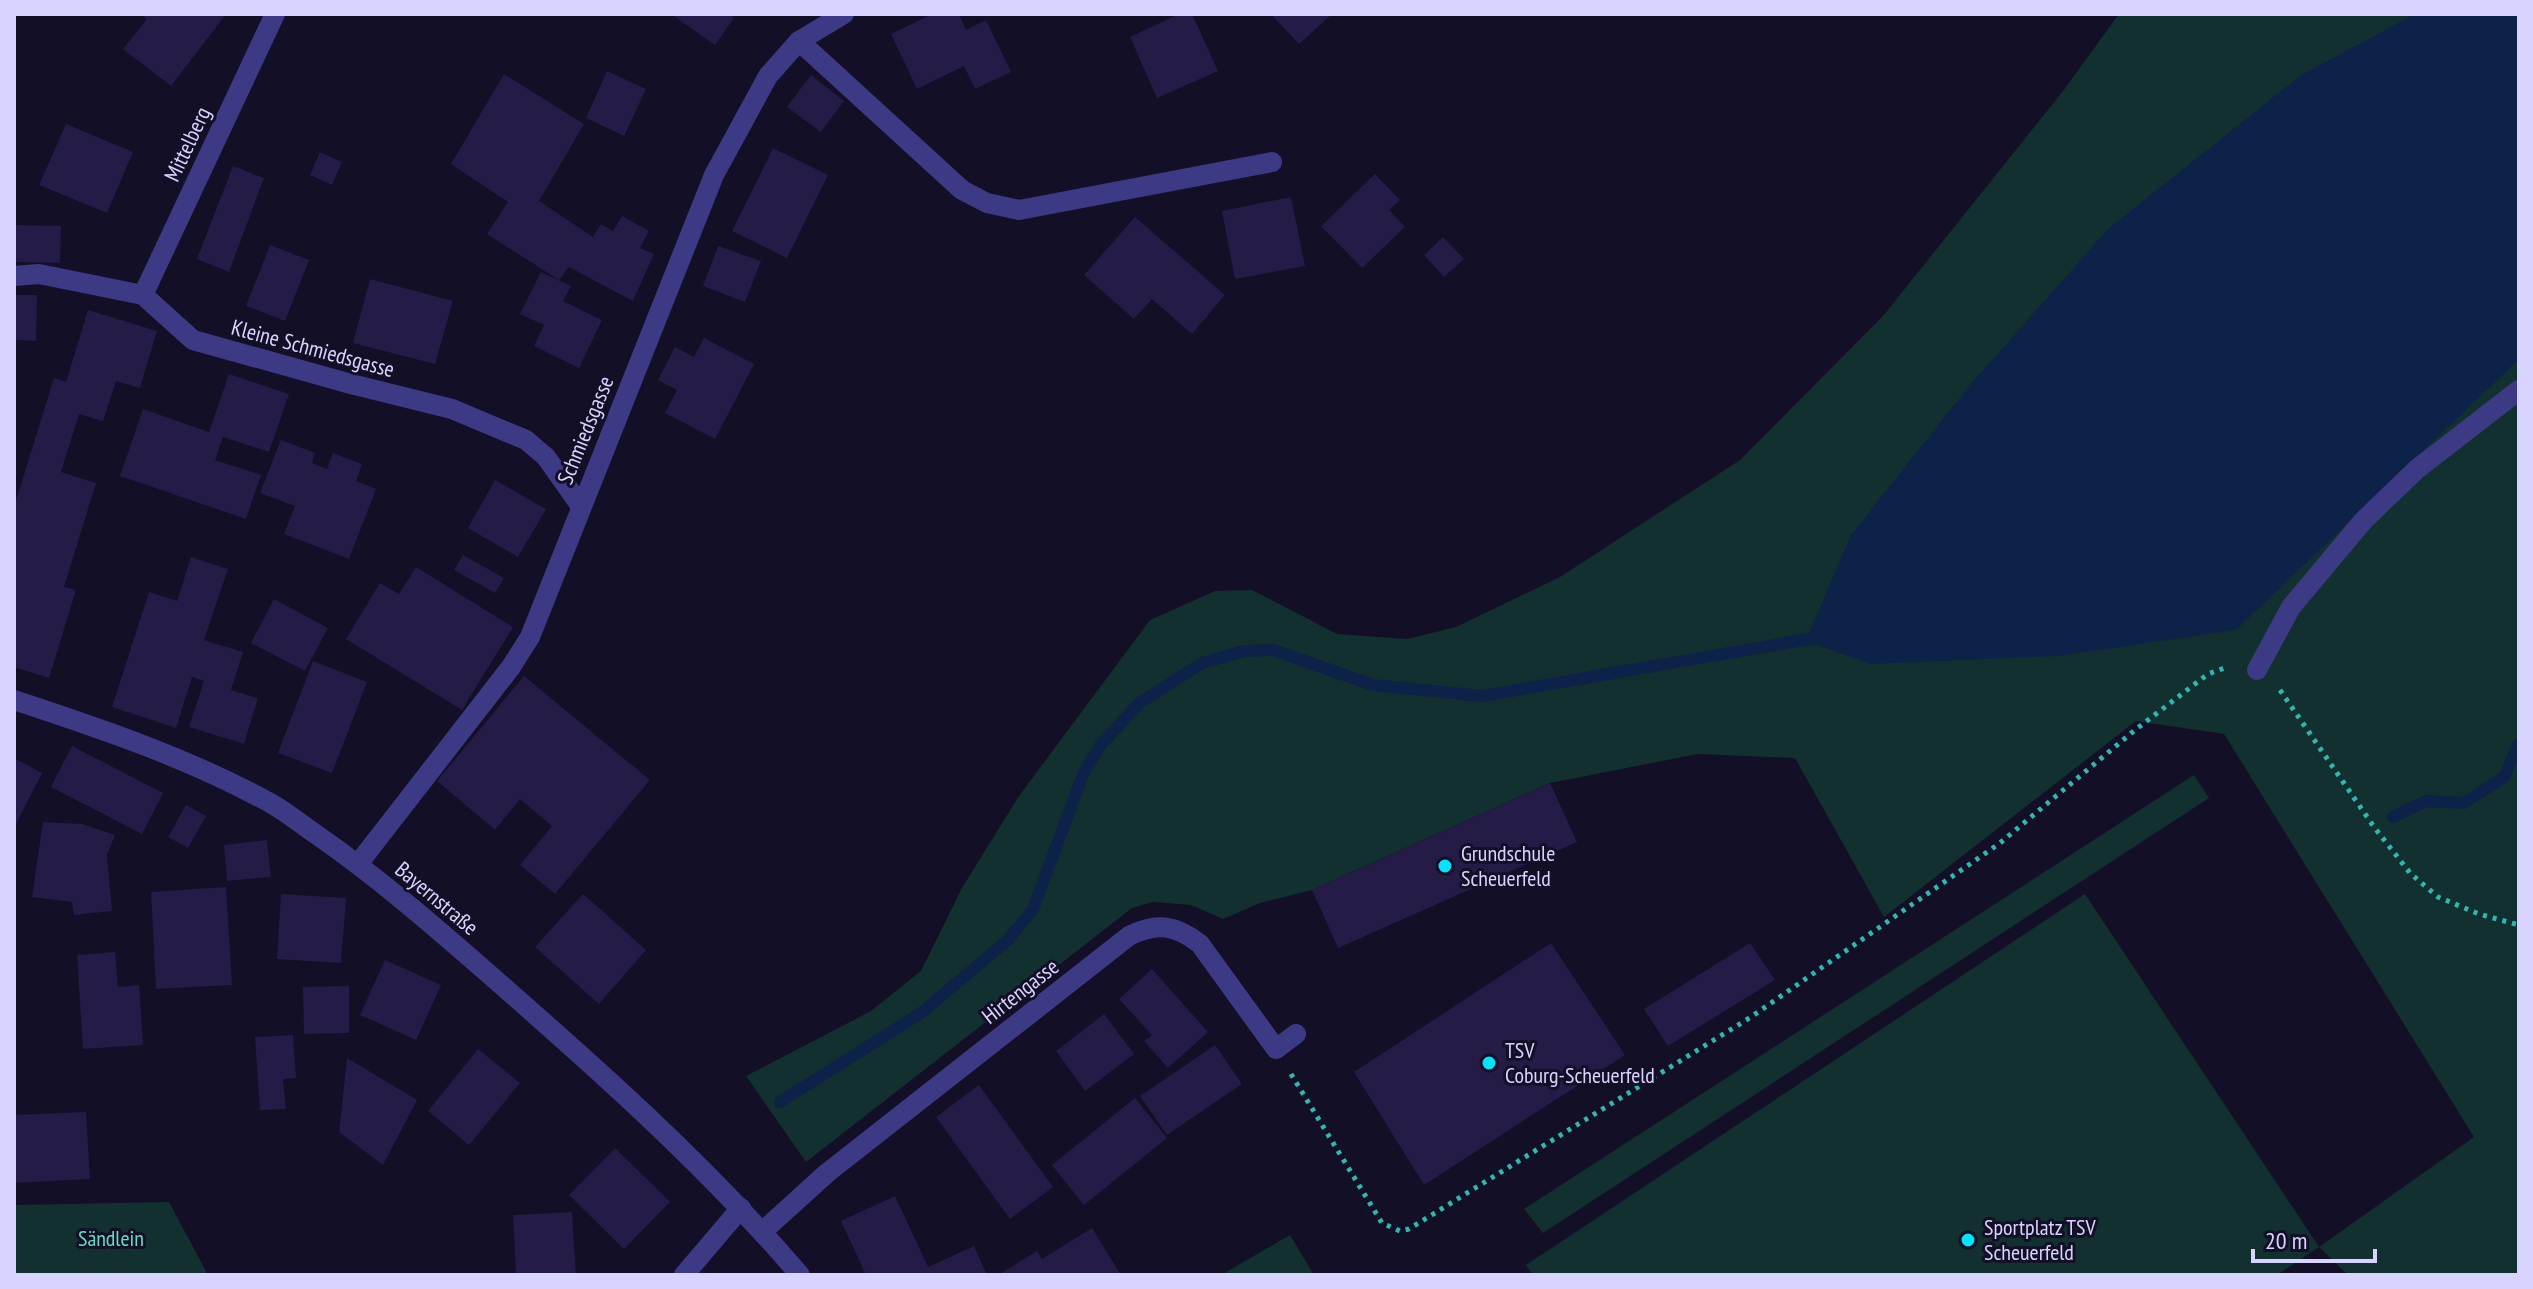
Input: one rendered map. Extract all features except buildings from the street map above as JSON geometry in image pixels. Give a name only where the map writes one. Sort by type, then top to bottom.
[{"type":"street","name":"Mittelberg","points":[[143,295],[275,14]]},
{"type":"street","name":"Schmiedsgasse","points":[[358,864],[511,667],[530,637],[714,175],[768,76],[799,41],[844,14]]},
{"type":"street","points":[[799,41],[962,190],[987,203],[1019,210],[1272,162]]},
{"type":"street","points":[[14,276],[39,274],[143,295]]},
{"type":"street","name":"Kleine Schmiedsgasse","points":[[143,295],[193,340],[452,409],[526,440],[546,457],[580,505]]},
{"type":"street","points":[[2257,670],[2291,607],[2363,521],[2417,469],[2519,390]]},
{"type":"street","name":"Bayernstraße","points":[[14,700],[155,749],[274,805],[358,864],[396,893],[571,1046],[741,1208],[800,1275]]},
{"type":"street","name":"Hirtengasse","points":[[763,1231],[840,1163],[1129,936],[1147,927],[1185,933],[1200,944],[1276,1049]]},
{"type":"street","points":[[1276,1049],[1296,1034]]},
{"type":"street","points":[[684,1275],[741,1208]]},
{"type":"path","points":[[1276,1049],[1382,1223],[1400,1231],[1409,1229],[1751,1017],[2000,843],[2135,730],[2208,674],[2231,665],[2246,665],[2257,670],[2289,699],[2374,827],[2410,873],[2438,897],[2479,914],[2519,925]]},
{"type":"green space","points":[[2119,14],[2519,14],[2519,1275],[2348,1275],[2319,1247],[2474,1137],[2224,734],[2136,721],[1884,917],[1795,758],[1698,754],[1550,783],[1312,890],[1260,903],[1223,919],[1191,905],[1153,902],[1132,908],[806,1162],[746,1076],[871,1011],[921,971],[962,888],[1019,796],[1150,620],[1215,591],[1252,590],[1337,634],[1407,639],[1456,627],[1560,577],[1740,460],[1883,316],[2063,91]]},
{"type":"green space","points":[[2194,775],[2209,798],[1543,1233],[1524,1209]]},
{"type":"green space","points":[[2085,894],[2319,1247],[2277,1275],[1533,1275],[1526,1265]]},
{"type":"green space","name":"Sändlein","points":[[169,1202],[208,1275],[14,1275],[14,1205]]},
{"type":"green space","points":[[1290,1235],[1314,1275],[1221,1275]]},
{"type":"water","points":[[2415,14],[2519,14],[2519,359],[2236,630],[2058,656],[1870,664],[1806,641],[1851,535],[1970,385],[2108,229],[2300,76]]},
{"type":"waterway","points":[[780,1102],[921,1013],[1009,939],[1033,909],[1084,772],[1102,743],[1141,702],[1202,663],[1244,651],[1273,650],[1373,685],[1482,696],[1820,637]]},
{"type":"waterway","points":[[2393,817],[2426,801],[2464,803],[2504,777],[2519,743]]},
{"type":"place","name":"Grundschule Scheuerfeld","points":[[1445,866]]},
{"type":"place","name":"TSV Coburg-Scheuerfeld","points":[[1489,1063]]},
{"type":"place","name":"Sportplatz TSV Scheuerfeld","points":[[1968,1240]]}]
